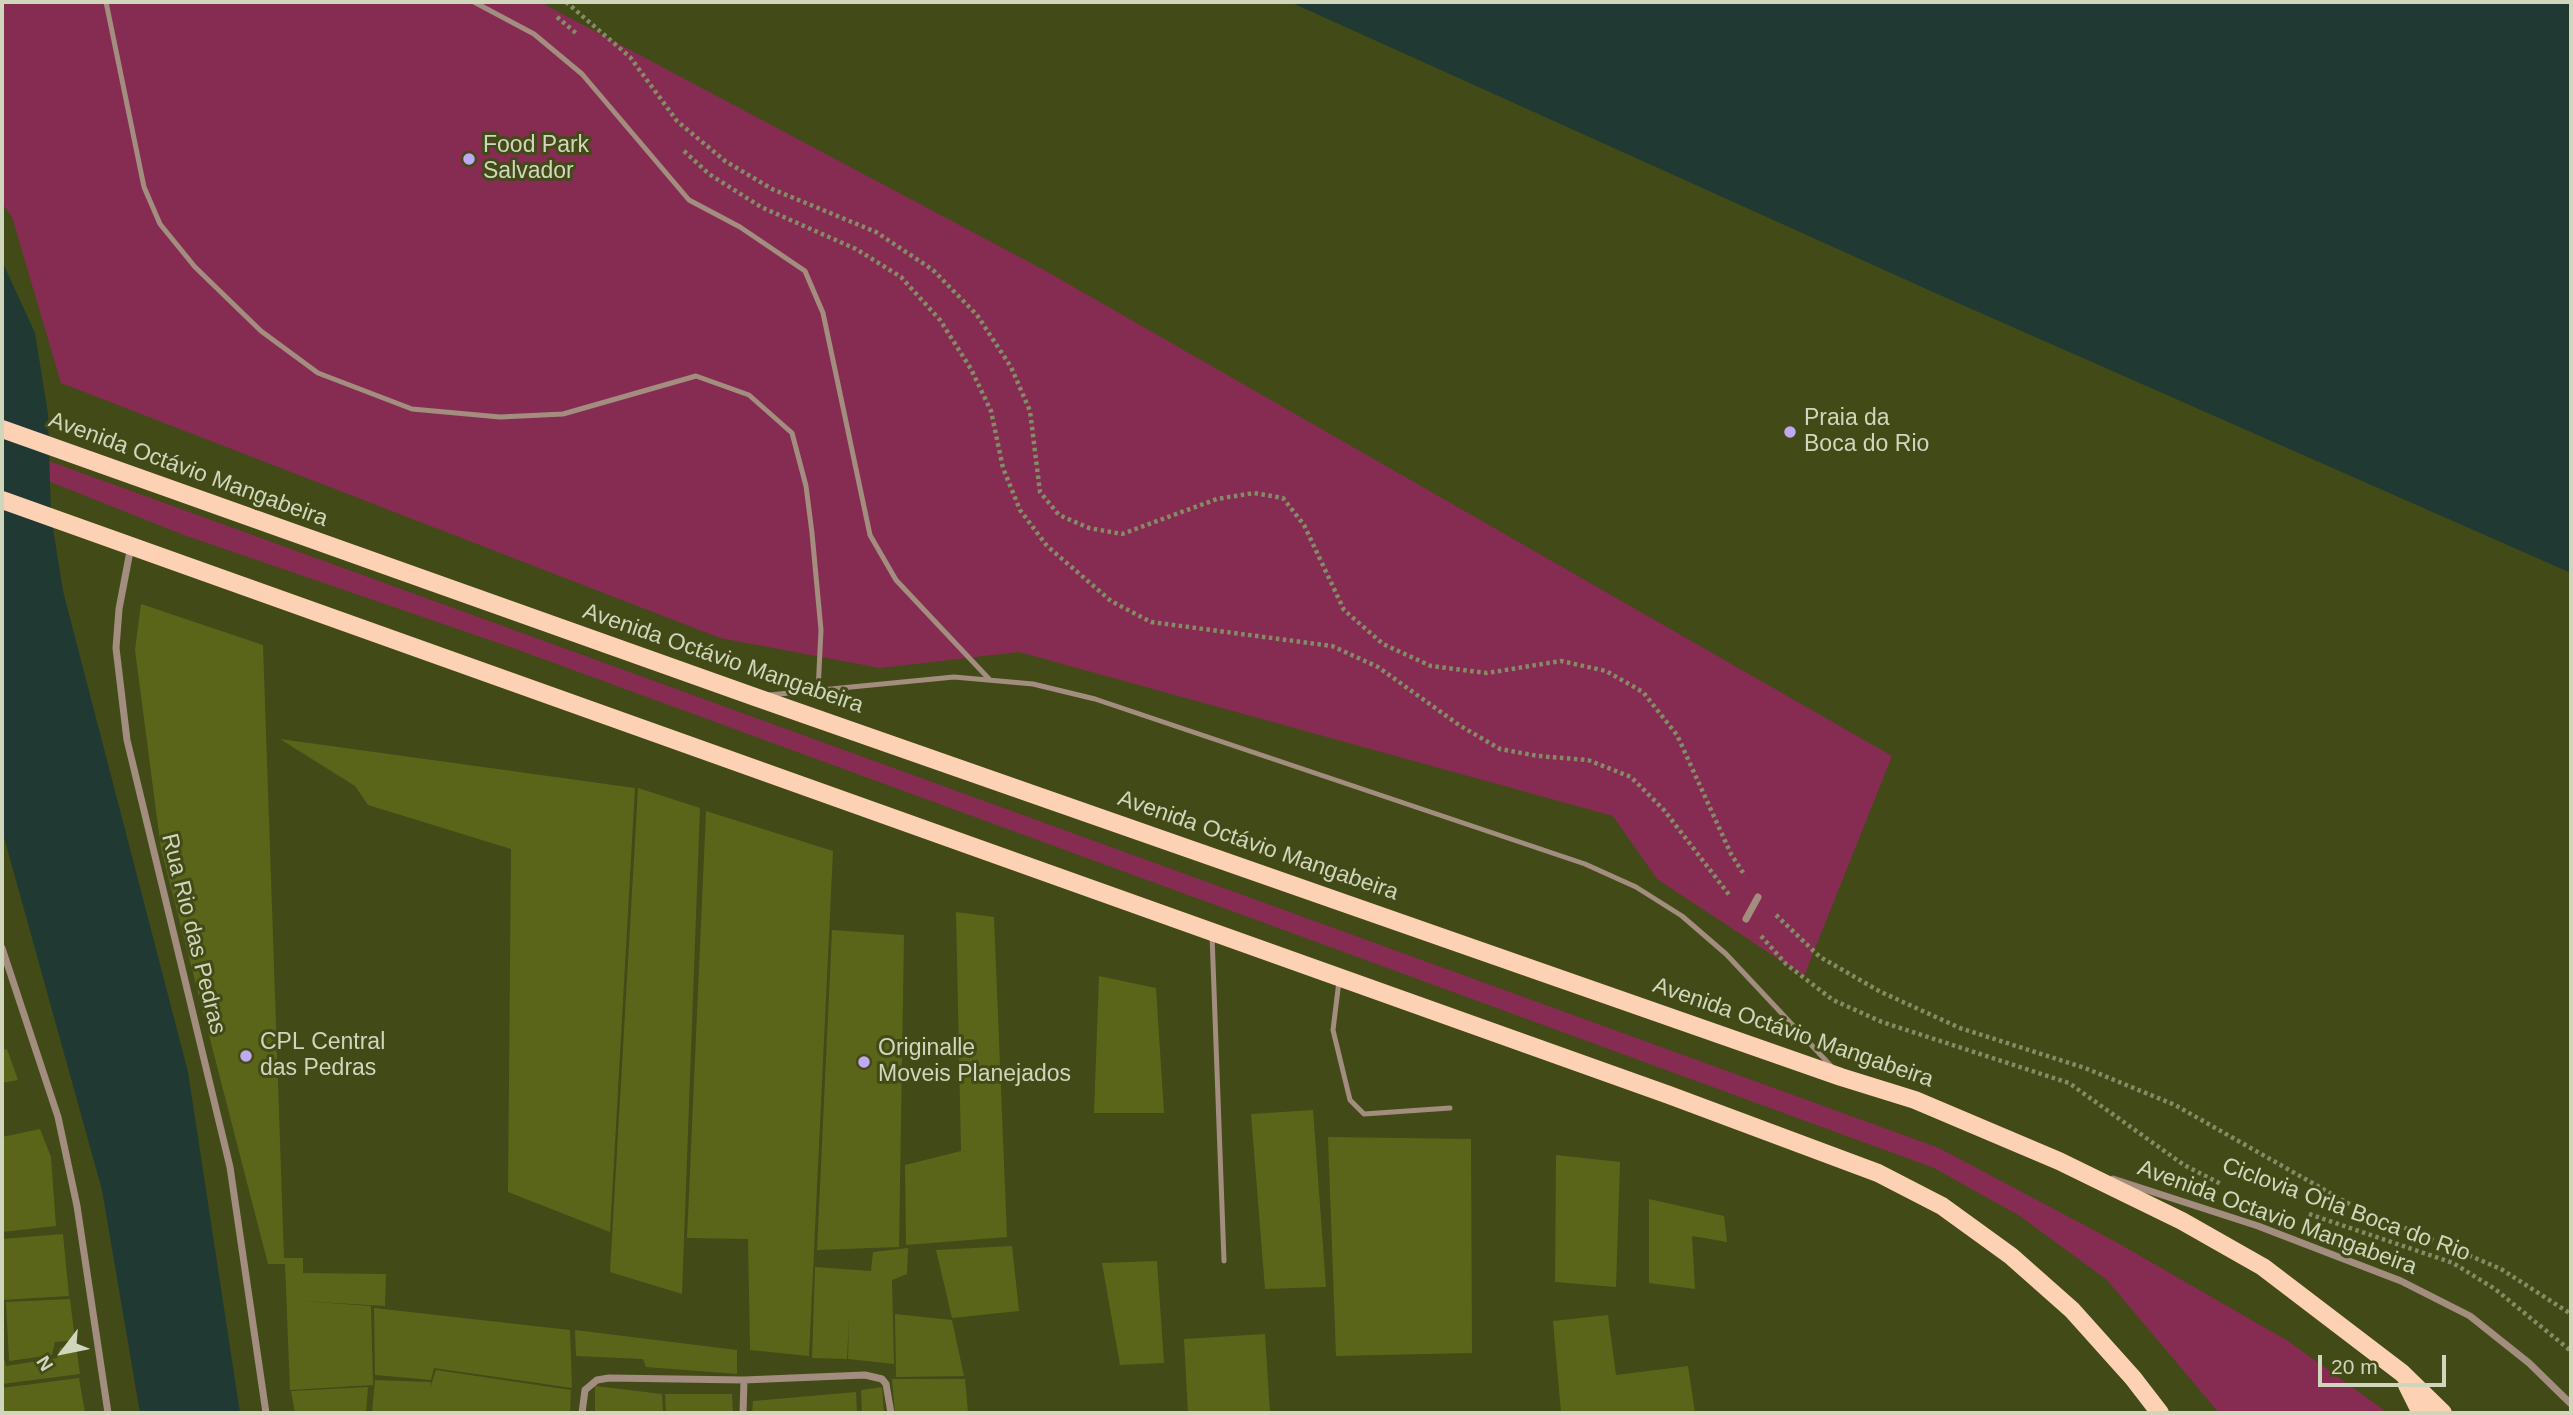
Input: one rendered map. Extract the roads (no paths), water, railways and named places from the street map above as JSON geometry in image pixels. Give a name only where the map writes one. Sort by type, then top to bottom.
[{"type":"main road","name":"Avenida Octávio Mangabeira","points":[[2,429],[755,697],[1841,1077],[1915,1100],[2059,1161],[2182,1221],[2263,1267],[2402,1373],[2443,1413]]},
{"type":"main road","points":[[2,500],[1669,1095],[1878,1173],[1942,1206],[2011,1256],[2072,1310],[2133,1378],[2160,1413]]},
{"type":"main road","points":[[2402,1373],[2421,1413]]},
{"type":"street","name":"Rua Rio das Pedras","points":[[131,546],[119,609],[116,648],[127,740],[230,1167],[266,1413]]},
{"type":"street","points":[[1746,919],[1759,897]]},
{"type":"street","points":[[2,948],[58,1117],[77,1206],[108,1413]]},
{"type":"street","name":"Avenida Octavio Mangabeira","points":[[2059,1161],[2258,1226],[2400,1281],[2470,1316],[2529,1363],[2571,1404]]},
{"type":"street","points":[[582,1413],[585,1390],[597,1380],[609,1378],[744,1380],[875,1377],[886,1384],[891,1413]]},
{"type":"street","points":[[743,1413],[744,1380]]},
{"type":"lane","points":[[106,2],[144,187],[160,224],[195,267],[261,331],[318,373],[412,409],[500,417],[563,414],[696,376],[749,396],[792,433],[806,486],[812,534],[821,630],[818,691]]},
{"type":"lane","points":[[474,2],[534,34],[582,74],[689,200],[740,227],[805,271],[823,313],[870,535],[896,580],[990,680]]},
{"type":"lane","points":[[755,697],[954,677],[1033,684],[1095,699],[1572,860],[1636,887],[1682,916],[1726,954],[1841,1077]]},
{"type":"lane","points":[[1212,933],[1213,1026],[1224,1261]]},
{"type":"lane","points":[[1339,979],[1333,1030],[1350,1100],[1364,1114],[1450,1108]]},
{"type":"water","points":[[1290,2],[2571,2],[2571,573],[1933,292]]},
{"type":"water","points":[[2,261],[35,333],[48,414],[51,516],[63,591],[188,1072],[240,1413],[140,1413],[102,1190],[2,830]]},
{"type":"place","name":"Food Park Salvador","points":[[469,159]]},
{"type":"place","name":"Praia da Boca do Rio","points":[[1790,432]]},
{"type":"place","name":"CPL Central das Pedras","points":[[246,1056]]},
{"type":"place","name":"Originalle Moveis Planejados","points":[[864,1062]]}]
